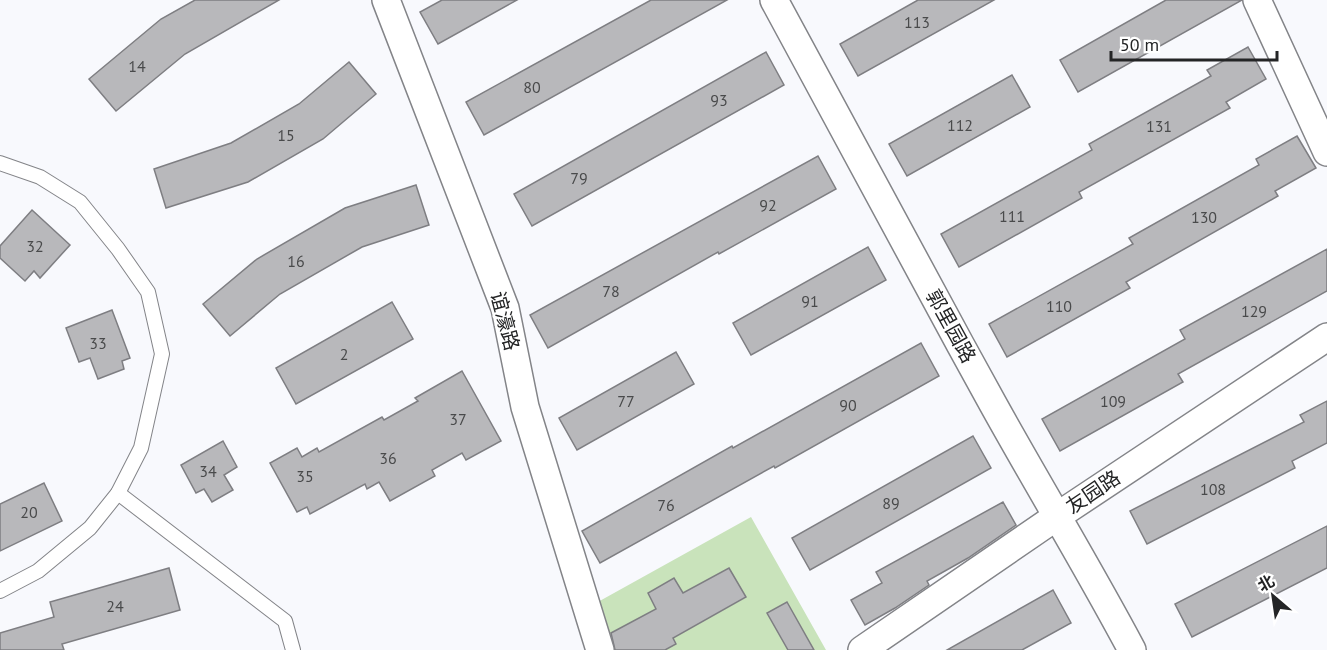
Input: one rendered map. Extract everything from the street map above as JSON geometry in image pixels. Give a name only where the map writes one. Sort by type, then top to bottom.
[{"type":"street","name":"谊濠路","points":[[386,0],[505,308],[525,408],[600,650]]},
{"type":"street","name":"郭里园路","points":[[774,0],[945,317],[1132,650]]},
{"type":"street","points":[[1257,0],[1327,152]]},
{"type":"street","name":"友园路","points":[[862,650],[1056,517],[1327,338]]},
{"type":"lane","points":[[0,163],[40,177],[81,202],[148,292],[162,354],[141,448],[118,493],[90,528],[38,571],[0,591]]},
{"type":"lane","points":[[118,493],[285,621],[293,650]]},
{"type":"green space","points":[[751,517],[826,650],[814,650],[787,602],[767,613],[788,650],[665,650],[676,644],[673,638],[745,598],[729,568],[683,593],[674,578],[648,593],[656,609],[601,639],[587,608]]},
{"type":"building","points":[[195,0],[279,0],[185,54],[116,111],[89,79],[161,19]]},
{"type":"building","points":[[442,0],[517,0],[438,44],[420,12]]},
{"type":"building","points":[[651,0],[727,0],[484,135],[466,102]]},
{"type":"building","points":[[918,0],[994,0],[858,76],[840,44]]},
{"type":"building","points":[[1166,0],[1242,0],[1078,92],[1060,60]]},
{"type":"building","points":[[1248,47],[1266,79],[1226,102],[1230,108],[1079,192],[1082,198],[959,267],[941,234],[1092,150],[1089,144],[1211,76],[1207,70]]},
{"type":"building","points":[[766,52],[784,85],[532,226],[514,194]]},
{"type":"building","points":[[349,62],[376,94],[323,139],[248,182],[166,208],[154,169],[231,143],[299,104]]},
{"type":"building","points":[[1012,75],[1030,107],[907,176],[889,144]]},
{"type":"building","points":[[1297,136],[1316,168],[1275,191],[1278,196],[1126,282],[1130,288],[1007,357],[989,324],[1133,244],[1129,238],[1259,165],[1256,159]]},
{"type":"building","points":[[818,156],[836,189],[719,254],[718,252],[548,348],[530,315]]},
{"type":"building","points":[[416,185],[429,225],[362,247],[280,294],[230,336],[203,304],[257,259],[345,208]]},
{"type":"building","points":[[32,210],[70,245],[40,278],[34,271],[25,281],[0,258],[0,246]]},
{"type":"building","points":[[868,247],[886,280],[751,355],[733,323]]},
{"type":"building","points":[[1327,249],[1327,291],[1178,374],[1183,382],[1060,451],[1042,419],[1185,339],[1180,330]]},
{"type":"building","points":[[392,302],[413,339],[296,404],[276,368]]},
{"type":"building","points":[[112,310],[130,358],[122,361],[124,369],[98,379],[90,358],[79,362],[66,328]]},
{"type":"building","points":[[921,343],[939,376],[600,563],[582,531]]},
{"type":"building","points":[[676,352],[694,384],[577,450],[559,418]]},
{"type":"building","points":[[462,371],[501,441],[466,460],[462,453],[432,470],[435,476],[390,501],[379,482],[367,489],[365,484],[310,514],[307,507],[297,512],[270,463],[297,448],[302,457],[317,448],[319,452],[382,417],[384,420],[418,401],[415,398]]},
{"type":"building","points":[[1327,401],[1327,443],[1292,461],[1295,468],[1147,544],[1130,511],[1304,422],[1300,415]]},
{"type":"building","points":[[973,436],[991,468],[810,570],[792,538]]},
{"type":"building","points":[[223,441],[237,467],[224,475],[233,490],[212,502],[204,489],[196,493],[181,465]]},
{"type":"building","points":[[44,483],[62,521],[0,551],[0,504]]},
{"type":"building","points":[[1003,502],[1016,525],[968,558],[927,581],[929,585],[865,625],[851,600],[882,583],[876,572]]},
{"type":"building","points":[[1327,526],[1327,568],[1192,637],[1175,604]]},
{"type":"building","points":[[169,568],[180,610],[62,644],[64,650],[0,650],[0,633],[54,617],[50,602]]},
{"type":"building","points":[[729,568],[746,597],[673,638],[676,644],[665,650],[615,650],[611,633],[656,609],[648,593],[674,578],[683,593]]},
{"type":"building","points":[[1053,590],[1071,623],[1022,650],[947,650]]},
{"type":"building","points":[[787,602],[814,650],[788,650],[767,613]]}]
